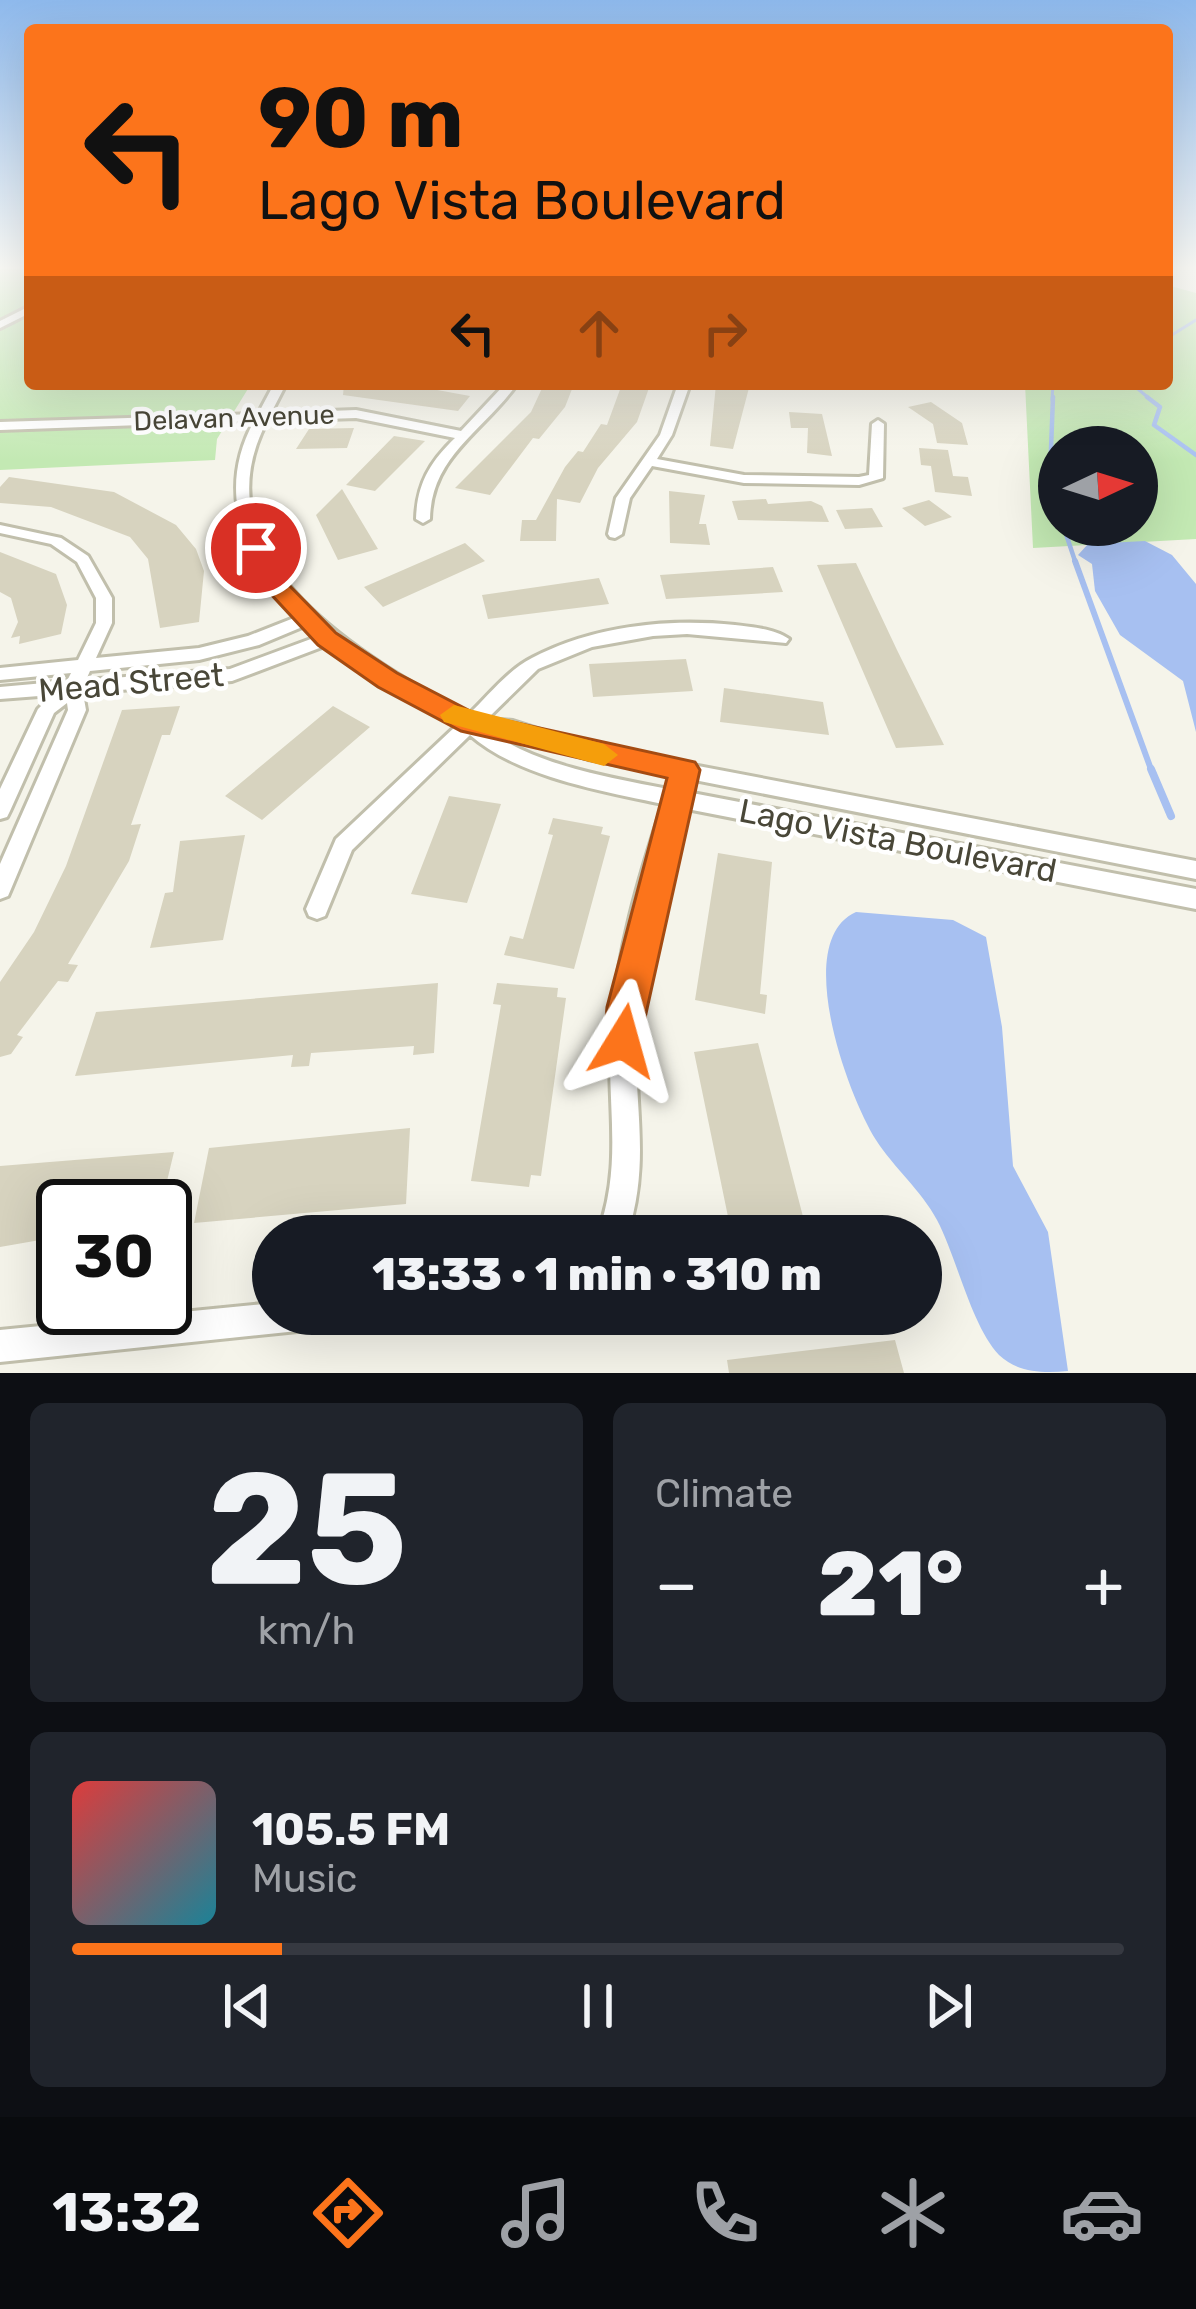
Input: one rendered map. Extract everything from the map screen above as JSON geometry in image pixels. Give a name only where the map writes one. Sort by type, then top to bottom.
[{"type":"street","name":"Lago Vista Boulevard","points":[[276,390],[246,444],[243,510],[276,586],[327,639],[387,680],[471,724],[497,747],[565,772],[675,797],[1196,898]]},
{"type":"street","points":[[423,518],[420,497],[430,473],[506,390]]},
{"type":"street","points":[[615,534],[623,498],[666,435],[681,390]]},
{"type":"street","name":"Delavan Avenue","points":[[0,426],[356,414],[465,436]]},
{"type":"street","points":[[647,461],[744,479],[859,481],[876,478],[878,424]]},
{"type":"street","points":[[0,529],[56,541],[82,559],[96,576],[104,598],[104,623],[77,679],[47,709],[0,811]]},
{"type":"street","name":"Mead Street","points":[[0,693],[77,679],[123,659],[199,654],[253,641],[305,620]]},
{"type":"street","points":[[317,909],[343,844],[532,664],[561,648],[629,635],[715,630],[780,639]]},
{"type":"street","name":"Mead Street","points":[[0,674],[77,679],[232,675],[327,639]]},
{"type":"street","points":[[0,889],[77,710],[77,679]]},
{"type":"street","name":"Lago Vista Boulevard","points":[[471,724],[513,728],[587,752],[1196,871]]},
{"type":"street","points":[[621,1215],[628,1200],[621,1075],[626,1007],[685,770]]},
{"type":"street","points":[[0,1346],[252,1321]]},
{"type":"green space","points":[[0,333],[24,333],[24,390],[247,390],[217,439],[215,460],[0,470]]},
{"type":"green space","points":[[1173,333],[1196,333],[1196,539],[1158,541],[1158,426],[1038,426],[1038,546],[1069,546],[1033,548],[1025,390],[1173,390]]},
{"type":"water","points":[[1086,546],[1155,546],[1172,555],[1196,584],[1196,732],[1183,681],[1120,635],[1095,591],[1092,564],[1078,555]]},
{"type":"water","points":[[856,912],[953,920],[986,937],[1002,1027],[1013,1166],[1048,1232],[1068,1371],[1040,1372],[999,1355],[980,1327],[942,1232],[942,1215],[934,1215],[864,1119],[840,1056],[826,985],[828,954],[837,928]]},
{"type":"building","points":[[343,390],[437,390],[470,396],[458,411],[343,395]]},
{"type":"building","points":[[541,390],[572,390],[565,407],[539,439],[533,438],[490,495],[455,488],[531,412]]},
{"type":"building","points":[[620,390],[648,390],[637,422],[598,468],[580,503],[557,499],[556,541],[520,541],[522,520],[536,520],[565,467],[578,451],[583,452],[601,424],[607,425]]},
{"type":"building","points":[[715,390],[748,390],[733,449],[710,446]]},
{"type":"building","points":[[931,402],[962,423],[968,445],[937,443],[933,424],[908,407]]},
{"type":"building","points":[[789,412],[822,414],[832,456],[807,453],[808,428],[791,428]]},
{"type":"building","points":[[354,428],[347,448],[296,449],[309,429]]},
{"type":"building","points":[[394,436],[425,441],[375,491],[346,485]]},
{"type":"building","points":[[919,448],[948,450],[953,476],[968,477],[972,496],[935,492],[931,466],[921,465]]},
{"type":"building","points":[[9,477],[114,492],[176,525],[196,549],[204,571],[199,622],[160,628],[148,559],[130,537],[51,507],[0,503],[0,487]]},
{"type":"building","points":[[342,489],[378,549],[338,560],[316,515]]},
{"type":"building","points":[[669,491],[705,495],[699,524],[706,524],[710,545],[670,543]]},
{"type":"building","points":[[766,499],[768,504],[811,501],[822,506],[829,522],[738,520],[732,501]]},
{"type":"building","points":[[929,500],[952,517],[925,526],[902,508]]},
{"type":"building","points":[[872,508],[883,527],[845,529],[836,510]]},
{"type":"building","points":[[465,543],[485,561],[383,607],[364,587]]},
{"type":"building","points":[[0,552],[56,574],[67,605],[61,634],[19,644],[20,636],[11,638],[18,622],[11,598],[0,592]]},
{"type":"building","points":[[856,563],[944,745],[896,748],[817,565]]},
{"type":"building","points":[[773,567],[783,592],[666,599],[660,575]]},
{"type":"building","points":[[599,578],[609,604],[488,619],[482,595]]},
{"type":"building","points":[[686,659],[693,691],[593,697],[589,664]]},
{"type":"building","points":[[724,688],[823,702],[829,735],[720,722]]},
{"type":"building","points":[[180,706],[170,735],[162,735],[131,825],[141,824],[129,861],[68,964],[78,965],[68,982],[58,981],[17,1035],[23,1037],[11,1054],[0,1057],[0,982],[34,932],[66,866],[122,710]]},
{"type":"building","points":[[333,706],[370,727],[262,820],[225,796]]},
{"type":"building","points":[[449,796],[501,804],[467,903],[411,894]]},
{"type":"building","points":[[553,818],[603,827],[601,834],[610,836],[574,969],[504,955],[510,936],[523,939],[553,835],[548,834]]},
{"type":"building","points":[[245,835],[223,940],[150,948],[165,893],[173,892],[180,841]]},
{"type":"building","points":[[718,853],[772,862],[760,994],[767,995],[765,1014],[695,1000]]},
{"type":"building","points":[[438,983],[434,1053],[413,1055],[414,1046],[311,1053],[309,1066],[291,1067],[293,1055],[75,1076],[96,1012]]},
{"type":"building","points":[[497,983],[558,988],[557,997],[566,998],[541,1176],[531,1175],[529,1187],[471,1181],[501,1005],[493,1004]]},
{"type":"building","points":[[758,1043],[803,1215],[728,1215],[694,1052]]},
{"type":"building","points":[[410,1128],[406,1204],[194,1223],[209,1148]]},
{"type":"building","points":[[174,1152],[168,1179],[36,1179],[36,1241],[0,1247],[0,1166]]},
{"type":"building","points":[[895,1340],[904,1373],[729,1373],[727,1360]]},
{"type":"waterway","points":[[1052,400],[1053,390]]},
{"type":"waterway","points":[[1139,390],[1151,400]]},
{"type":"waterway","points":[[1052,426],[1053,397]]},
{"type":"waterway","points":[[1147,397],[1160,407],[1154,425],[1196,455]]},
{"type":"waterway","points":[[1070,546],[1075,561]]},
{"type":"waterway","points":[[1075,561],[1152,772]]},
{"type":"waterway","points":[[1151,769],[1171,816]]},
{"type":"slow traffic","points":[[454,715],[471,724],[513,728],[604,755]]},
{"type":"route","points":[[256,548],[276,586],[327,639],[387,680],[471,724],[513,728],[587,752],[685,770],[626,1007],[623,1041]]}]
